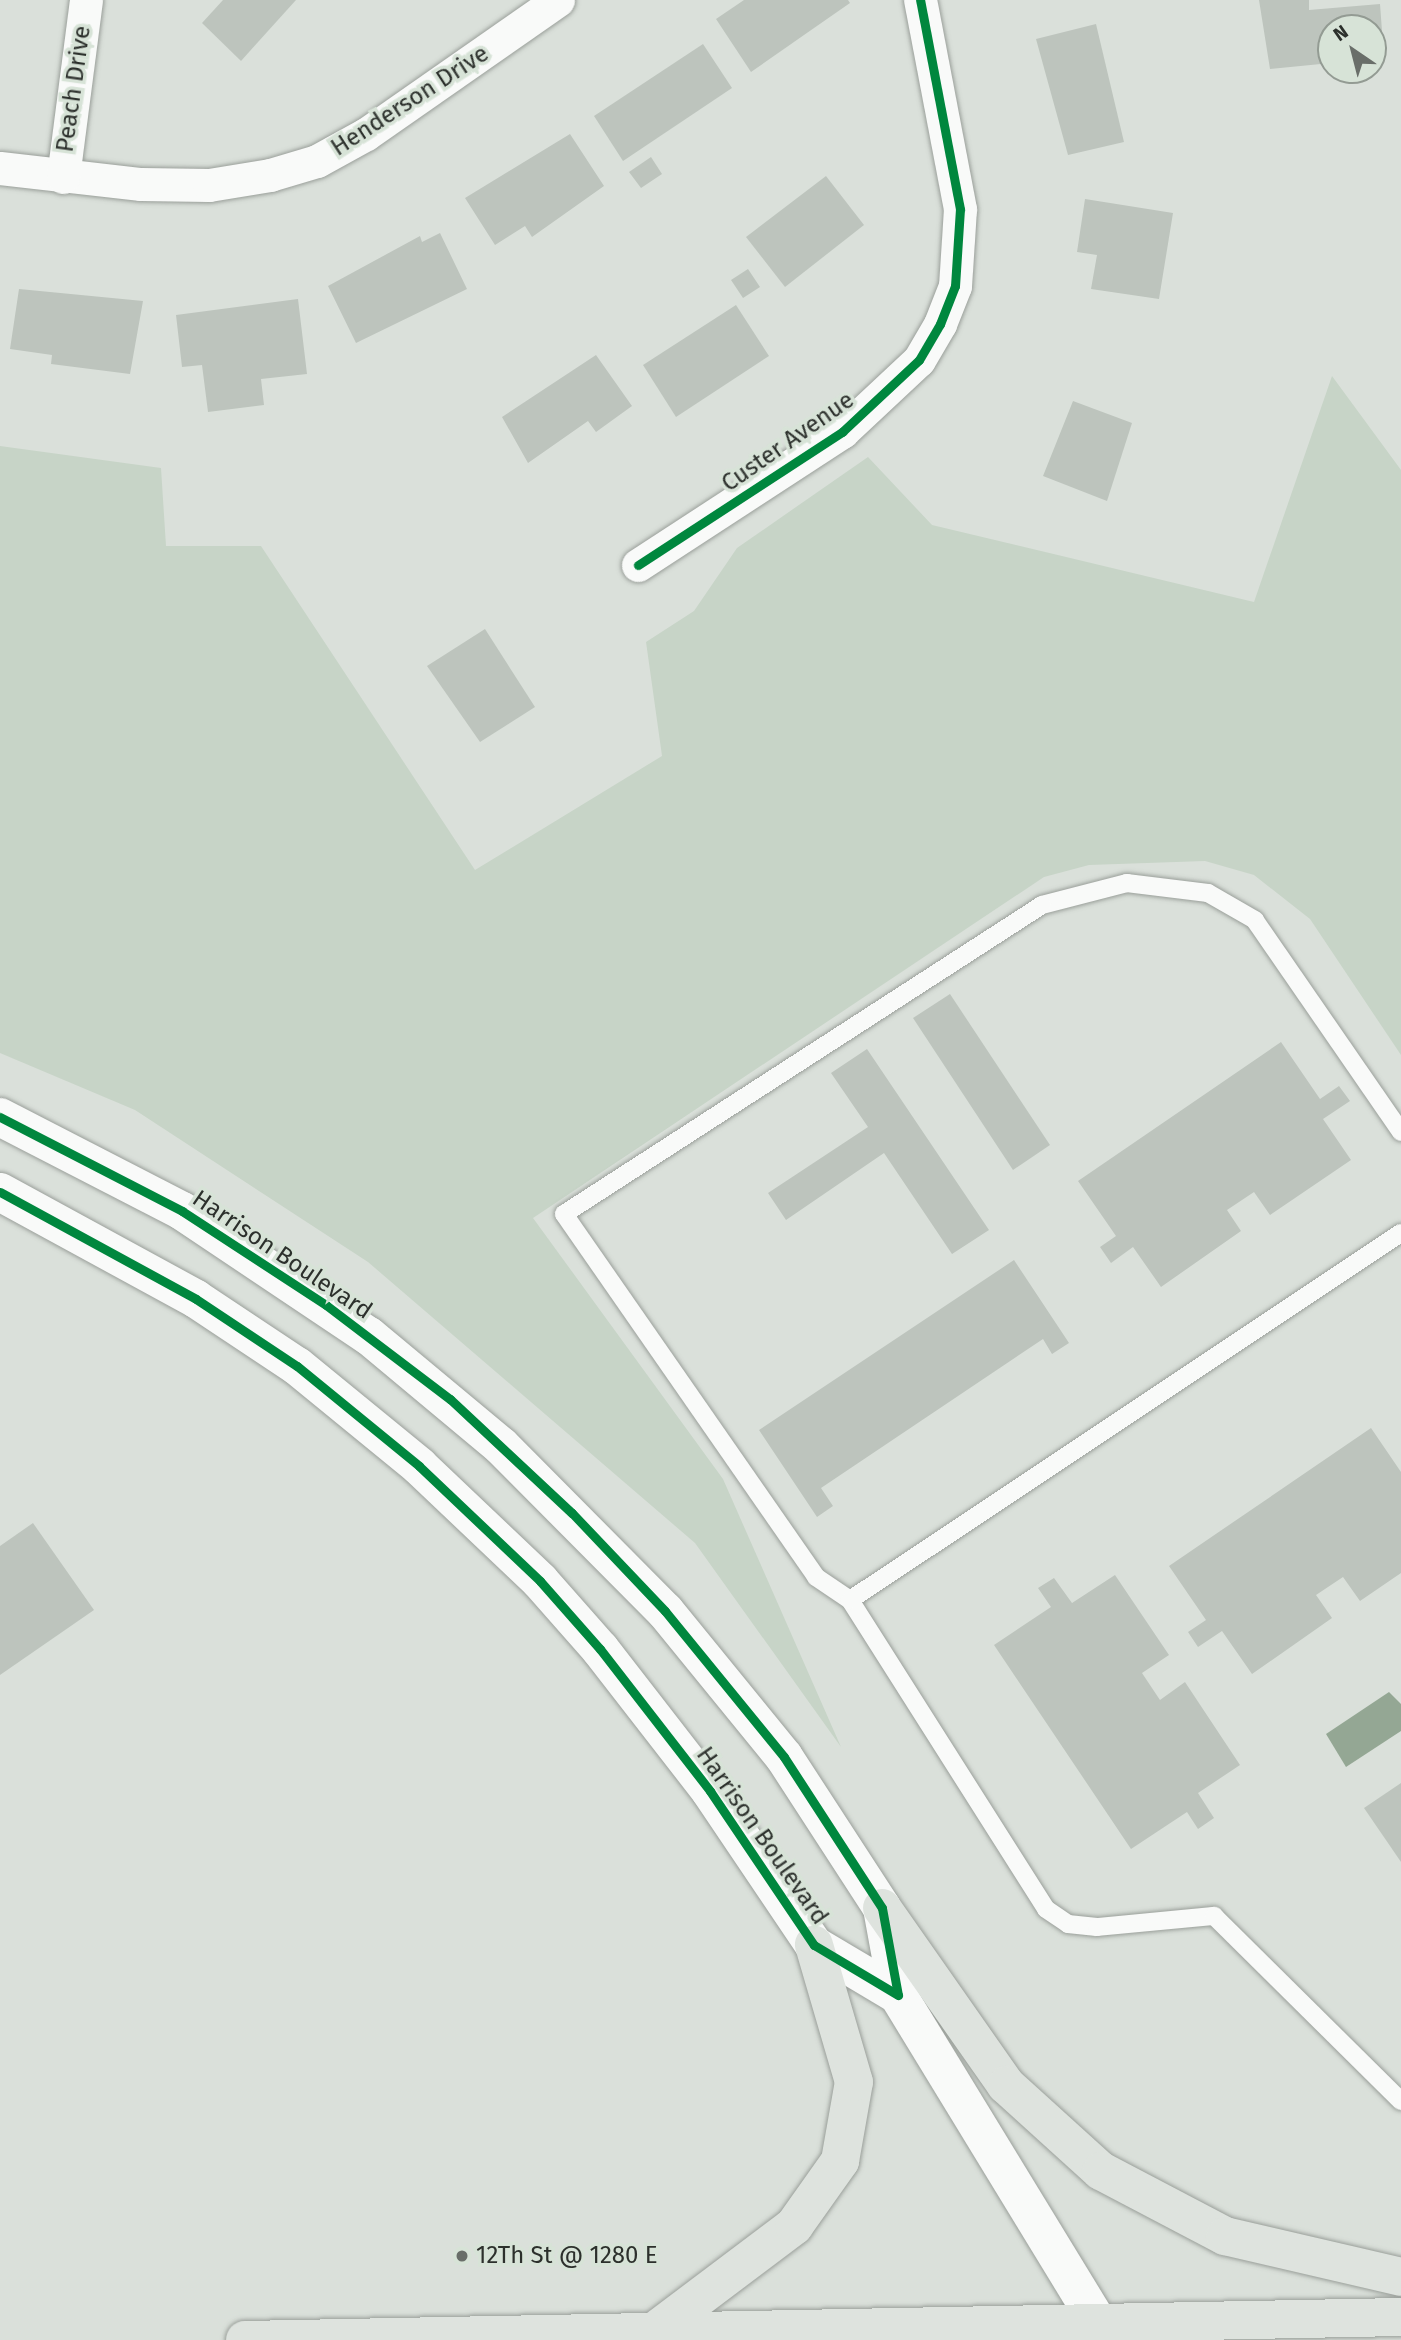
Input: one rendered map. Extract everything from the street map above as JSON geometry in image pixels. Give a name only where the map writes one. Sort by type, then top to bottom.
[{"type":"main road","name":"Harrison Boulevard","points":[[0,1117],[213,1230],[450,1399],[572,1513],[724,1681],[784,1757],[882,1908],[898,1995],[1102,2330]]},
{"type":"main road","name":"Harrison Boulevard","points":[[0,1192],[156,1275],[297,1366],[467,1511],[607,1658],[710,1791],[814,1945],[898,1995]]},
{"type":"main road","points":[[882,1908],[1006,2085],[1101,2171],[1224,2236],[1401,2277]]},
{"type":"main road","points":[[660,2327],[794,2226],[840,2161],[854,2082],[814,1945]]},
{"type":"main road","points":[[245,2340],[660,2327],[1102,2330],[1401,2317]]},
{"type":"main road","points":[[660,2327],[700,2340]]},
{"type":"street","name":"Peach Drive","points":[[63,177],[86,0]]},
{"type":"street","name":"Henderson Drive","points":[[0,168],[63,177],[209,185],[317,161],[366,134],[558,0]]},
{"type":"street","name":"Custer Avenue","points":[[638,565],[842,432],[919,359],[940,324],[955,286],[960,209],[920,0]]},
{"type":"lane","points":[[1401,1132],[1255,920],[1208,893],[1128,883],[1042,905],[564,1214],[816,1577],[850,1600],[1046,1909],[1068,1924],[1097,1927],[1213,1916],[1401,2101]]},
{"type":"lane","points":[[850,1600],[1401,1233]]},
{"type":"shaded area","points":[[1332,376],[1401,470],[1401,1055],[1310,919],[1254,875],[1205,861],[1089,865],[1044,877],[533,1218],[723,1479],[841,1747],[695,1543],[368,1262],[135,1110],[0,1053],[0,446],[161,468],[166,546],[261,546],[475,870],[662,756],[646,642],[694,611],[737,548],[868,457],[932,525],[1254,602]]},
{"type":"shaded area","points":[[1389,1692],[1401,1704],[1401,1731],[1346,1767],[1326,1734]]},
{"type":"building","points":[[223,0],[296,0],[241,61],[202,23]]},
{"type":"building","points":[[744,0],[848,0],[850,3],[751,72],[716,19]]},
{"type":"building","points":[[1259,0],[1309,0],[1309,10],[1380,4],[1381,14],[1317,14],[1317,64],[1270,69]]},
{"type":"building","points":[[1096,24],[1124,142],[1068,155],[1036,39]]},
{"type":"building","points":[[703,44],[732,88],[623,161],[594,116]]},
{"type":"building","points":[[570,134],[604,186],[532,237],[525,226],[495,245],[465,198]]},
{"type":"building","points":[[651,157],[662,174],[641,188],[629,172]]},
{"type":"building","points":[[826,176],[864,225],[785,287],[746,237]]},
{"type":"building","points":[[1085,199],[1173,213],[1159,299],[1091,289],[1097,255],[1077,252]]},
{"type":"building","points":[[440,233],[467,289],[356,343],[328,286],[420,236],[422,242]]},
{"type":"building","points":[[748,269],[760,287],[743,298],[731,280]]},
{"type":"building","points":[[19,289],[143,301],[130,374],[51,364],[52,355],[10,349]]},
{"type":"building","points":[[298,299],[307,374],[261,379],[264,405],[208,412],[202,365],[182,367],[176,315]]},
{"type":"building","points":[[736,305],[769,356],[676,417],[643,365]]},
{"type":"building","points":[[596,355],[632,406],[596,432],[588,421],[528,463],[502,417]]},
{"type":"building","points":[[1073,401],[1132,423],[1107,501],[1043,476]]},
{"type":"building","points":[[485,629],[535,707],[480,742],[427,666]]},
{"type":"building","points":[[950,994],[1050,1145],[1013,1170],[913,1018]]},
{"type":"building","points":[[1281,1042],[1320,1099],[1339,1086],[1350,1101],[1323,1119],[1351,1160],[1270,1215],[1254,1192],[1227,1210],[1241,1231],[1161,1287],[1133,1247],[1111,1263],[1100,1247],[1116,1236],[1078,1181]]},
{"type":"building","points":[[867,1049],[989,1230],[952,1254],[884,1153],[786,1220],[768,1193],[868,1127],[831,1073]]},
{"type":"building","points":[[1014,1260],[1069,1343],[1052,1354],[1043,1339],[821,1488],[833,1506],[817,1517],[759,1430]]},
{"type":"building","points":[[1371,1428],[1401,1472],[1401,1573],[1360,1601],[1343,1577],[1316,1595],[1332,1618],[1252,1674],[1222,1631],[1198,1647],[1188,1632],[1206,1620],[1169,1566]]},
{"type":"building","points":[[33,1523],[94,1610],[0,1675],[0,1546]]},
{"type":"building","points":[[1115,1575],[1169,1655],[1142,1673],[1160,1700],[1185,1682],[1240,1765],[1198,1793],[1214,1818],[1198,1829],[1187,1812],[1131,1849],[994,1645],[1051,1607],[1038,1588],[1054,1578],[1072,1603]]},
{"type":"building","points":[[1401,1783],[1401,1862],[1364,1808]]},
{"type":"cycle path","points":[[638,565],[842,432],[919,360],[940,324],[955,286],[960,209],[920,0]]},
{"type":"cycle path","points":[[0,1117],[182,1211],[326,1305],[450,1399],[572,1513],[665,1611],[784,1757],[882,1908],[898,1995]]},
{"type":"cycle path","points":[[0,1192],[196,1299],[297,1366],[419,1466],[540,1581],[600,1649],[710,1791],[814,1945],[898,1995]]},
{"type":"place","name":"12Th St @ 1280 E","points":[[462,2256]]}]
